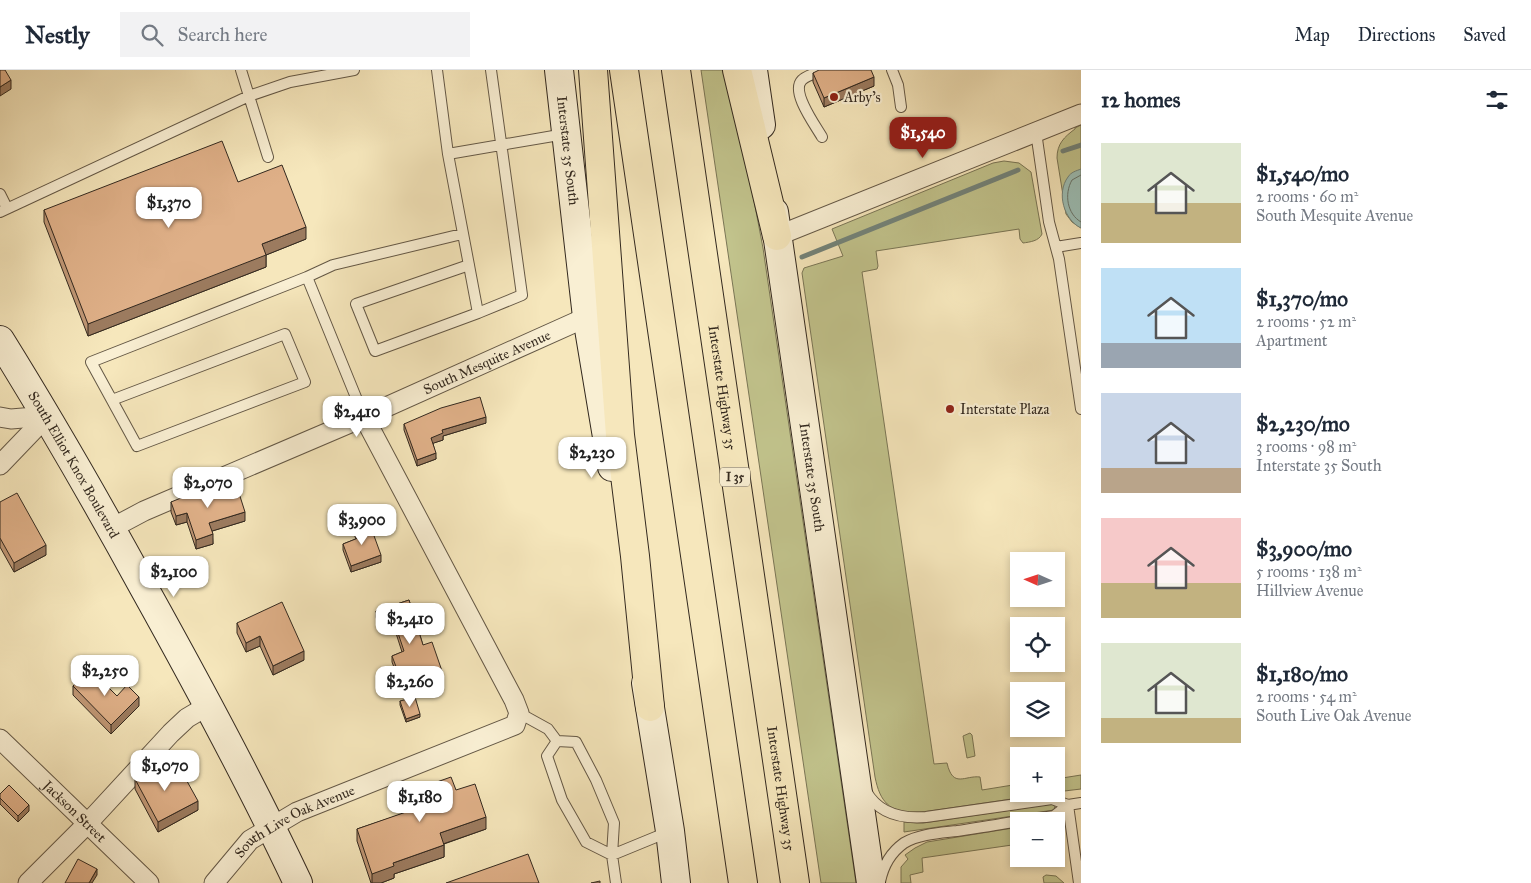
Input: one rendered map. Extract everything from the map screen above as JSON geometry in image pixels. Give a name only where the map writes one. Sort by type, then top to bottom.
[{"type":"highway","points":[[593,70],[620,435],[635,556],[650,707]]},
{"type":"highway","points":[[624,70],[743,883]]},
{"type":"highway","name":"Interstate Highway 35","points":[[676,70],[795,883]]},
{"type":"highway","points":[[737,70],[778,236]]},
{"type":"main road","name":"Interstate 35 South","points":[[559,70],[587,317],[670,831],[676,883]]},
{"type":"main road","name":"Interstate 35 South","points":[[753,70],[872,883]]},
{"type":"main road","name":"South Elliot Knox Boulevard","points":[[0,340],[112,528],[209,705],[298,883]]},
{"type":"street","points":[[778,236],[1081,114]]},
{"type":"street","name":"South Mesquite Avenue","points":[[112,528],[144,511],[587,317]]},
{"type":"street","points":[[0,417],[11,419],[47,416]]},
{"type":"street","points":[[0,464],[47,416]]},
{"type":"street","points":[[364,416],[514,700],[518,713]]},
{"type":"street","points":[[28,883],[87,824],[187,718],[209,705]]},
{"type":"street","name":"South Live Oak Avenue","points":[[214,883],[250,840],[297,812],[515,725],[518,713]]},
{"type":"street","name":"Jackson Street","points":[[0,739],[149,883]]},
{"type":"lane","points":[[241,70],[268,157]]},
{"type":"lane","points":[[0,194],[4,210],[249,96],[290,82],[354,70]]},
{"type":"lane","points":[[437,70],[448,154],[478,313]]},
{"type":"lane","points":[[469,265],[356,304],[376,352],[522,295],[491,70]]},
{"type":"lane","points":[[822,137],[811,120],[798,88],[802,80],[824,70]]},
{"type":"lane","points":[[892,70],[898,85],[901,107]]},
{"type":"lane","points":[[1036,132],[1049,222],[1056,247],[1081,408]]},
{"type":"lane","points":[[448,154],[566,134]]},
{"type":"lane","points":[[112,400],[285,334],[304,382],[137,446],[91,362],[333,265],[462,234]]},
{"type":"lane","points":[[1056,247],[1081,243]]},
{"type":"lane","points":[[307,277],[364,416]]},
{"type":"lane","points":[[518,713],[548,729],[557,741]]},
{"type":"lane","points":[[557,741],[547,756],[562,800],[586,842],[612,855],[670,831]]},
{"type":"lane","points":[[557,741],[576,742],[596,780],[614,824],[612,855],[616,883]]},
{"type":"lane","points":[[851,741],[860,774],[869,796],[878,806],[892,814],[906,817],[926,817],[1052,799],[1068,805],[1081,803]]},
{"type":"lane","points":[[1059,812],[1068,805]]},
{"type":"lane","points":[[1068,805],[1079,883]]},
{"type":"lane","points":[[880,883],[887,861],[908,841],[928,835],[1010,822]]},
{"type":"green space","points":[[701,70],[729,70],[763,248],[856,883],[821,883]]},
{"type":"green space","points":[[1081,125],[1081,228],[1072,222],[1066,214],[1057,158],[1058,149],[1062,141],[1075,128]]},
{"type":"green space","points":[[1004,161],[1019,163],[1031,172],[1042,234],[1039,238],[1023,243],[1020,239],[1019,229],[876,251],[877,269],[862,272],[934,764],[947,763],[953,776],[956,778],[980,777],[982,790],[1010,785],[1010,799],[916,813],[907,812],[892,808],[887,804],[880,793],[875,777],[802,273],[804,268],[843,256],[832,229],[993,163]]},
{"type":"green space","points":[[970,733],[972,735],[975,756],[967,758],[963,736]]},
{"type":"green space","points":[[1081,775],[1081,789],[1065,791],[1065,778]]},
{"type":"green space","points":[[1052,804],[1055,806],[1054,810],[1010,812],[1010,816],[904,832],[904,822],[923,823]]},
{"type":"green space","points":[[1010,828],[1010,845],[922,858],[923,872],[910,875],[911,883],[901,883],[901,867],[908,859],[905,855],[927,842]]},
{"type":"green space","points":[[1046,875],[1056,876],[1064,883],[1044,883],[1043,877]]},
{"type":"water","points":[[1081,169],[1081,228],[1066,213],[1062,198],[1064,183],[1072,173]]},
{"type":"building","points":[[0,70],[5,70],[11,80],[0,87]]},
{"type":"building","name":"Arby's","points":[[819,70],[871,70],[874,77],[824,98],[813,73]]},
{"type":"building","points":[[222,141],[238,182],[282,165],[306,227],[262,244],[266,255],[88,324],[44,210]]},
{"type":"building","points":[[480,397],[486,417],[442,430],[443,433],[431,438],[436,453],[417,460],[404,424],[441,408]]},
{"type":"building","points":[[213,485],[217,496],[238,490],[245,512],[209,523],[213,534],[196,540],[187,513],[176,516],[171,502]]},
{"type":"building","points":[[17,493],[46,545],[14,563],[0,538],[0,502]]},
{"type":"building","points":[[369,522],[381,555],[351,566],[343,544],[358,538],[354,528]]},
{"type":"building","points":[[409,600],[423,645],[432,642],[442,671],[403,685],[392,656],[404,651],[394,621],[380,626],[376,611]]},
{"type":"building","points":[[282,602],[304,651],[273,666],[260,636],[246,643],[237,623]]},
{"type":"building","points":[[90,669],[117,696],[127,685],[139,697],[111,725],[73,686]]},
{"type":"building","points":[[415,697],[420,714],[406,719],[400,701]]},
{"type":"building","points":[[161,762],[171,780],[183,774],[198,801],[158,822],[135,779]]},
{"type":"building","points":[[451,777],[456,790],[475,784],[486,817],[440,833],[444,845],[393,863],[394,866],[372,874],[357,829],[406,812],[400,795]]},
{"type":"building","points":[[9,785],[29,805],[18,816],[0,798],[0,794]]},
{"type":"building","points":[[528,854],[539,883],[446,883]]},
{"type":"building","points":[[78,859],[97,869],[89,883],[65,883]]},
{"type":"waterway","points":[[1063,151],[1081,145]]},
{"type":"waterway","points":[[802,257],[1018,170]]},
{"type":"place","name":"Arby's","points":[[834,97]]},
{"type":"place","name":"Interstate Plaza","points":[[950,409]]}]
